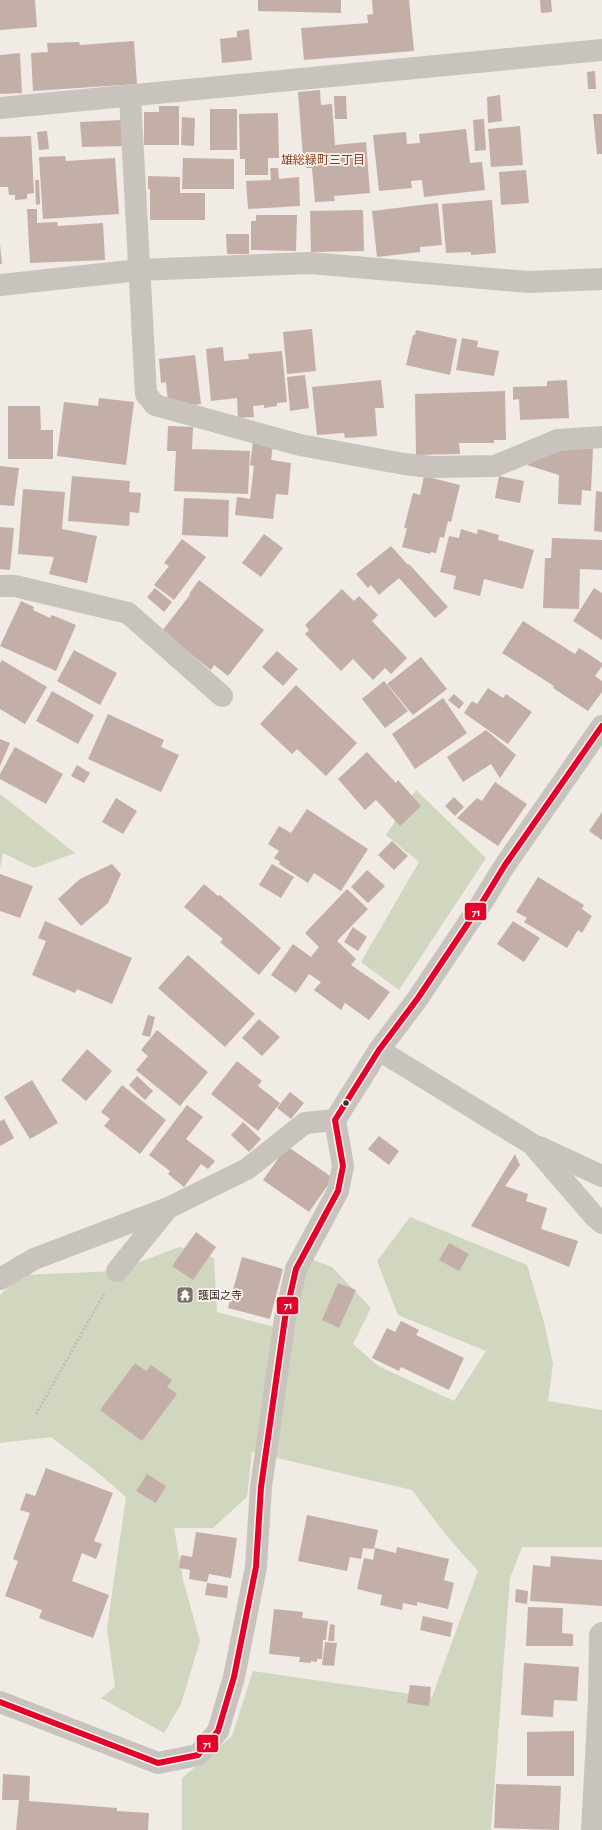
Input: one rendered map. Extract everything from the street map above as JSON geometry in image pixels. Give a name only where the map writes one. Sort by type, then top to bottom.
[{"type":"street","points":[[0,108],[602,50]]},
{"type":"street","points":[[130,96],[146,394],[155,405],[300,445],[431,468],[495,466],[558,440],[602,437]]},
{"type":"street","points":[[0,285],[139,270],[310,263],[528,282],[602,279]]},
{"type":"street","points":[[0,586],[15,586],[128,613],[222,696]]},
{"type":"street","points":[[0,1702],[158,1764],[198,1755],[218,1731],[234,1677],[256,1567],[261,1487],[285,1318],[296,1269],[338,1191],[343,1166],[335,1120],[379,1050],[418,998],[483,902],[504,865],[602,726]]},
{"type":"street","points":[[379,1050],[532,1144],[602,1176]]},
{"type":"street","points":[[0,1279],[34,1259],[168,1208],[247,1169],[305,1123],[335,1120]]},
{"type":"street","points":[[532,1144],[602,1223]]},
{"type":"street","points":[[117,1271],[168,1208]]},
{"type":"street","points":[[592,1830],[600,1701],[600,1635],[602,1634]]},
{"type":"path","points":[[36,1414],[117,1271]]},
{"type":"green space","points":[[416,790],[486,858],[399,990],[361,962],[419,862],[386,835]]},
{"type":"green space","points":[[0,794],[75,853],[34,868],[3,853],[0,868]]},
{"type":"green space","points":[[410,1217],[527,1265],[544,1322],[553,1364],[548,1401],[602,1410],[602,1547],[522,1547],[510,1578],[491,1830],[182,1830],[182,1778],[232,1736],[253,1671],[432,1697],[478,1571],[446,1535],[412,1490],[252,1452],[247,1497],[213,1528],[174,1528],[183,1580],[200,1641],[181,1704],[164,1733],[101,1698],[115,1687],[107,1628],[126,1497],[97,1472],[51,1437],[0,1443],[0,1295],[21,1275],[117,1271],[179,1247],[214,1258],[217,1312],[290,1331],[306,1257],[332,1267],[371,1308],[353,1344],[378,1366],[454,1401],[486,1351],[398,1315],[377,1261]]},
{"type":"building","points":[[0,0],[35,0],[37,27],[0,30]]},
{"type":"building","points":[[258,0],[341,0],[341,13],[258,11]]},
{"type":"building","points":[[372,0],[409,0],[414,51],[304,60],[301,28],[368,23],[367,15],[373,14]]},
{"type":"building","points":[[540,0],[551,0],[552,12],[541,13]]},
{"type":"building","points":[[249,29],[252,60],[222,63],[220,39],[237,37],[237,31]]},
{"type":"building","points":[[134,41],[137,84],[33,91],[31,53],[48,52],[47,43],[79,42],[80,45]]},
{"type":"building","points":[[20,53],[22,93],[0,94],[0,55]]},
{"type":"building","points":[[595,71],[596,89],[588,89],[587,72]]},
{"type":"building","points":[[320,90],[321,105],[332,104],[335,145],[366,142],[370,193],[334,196],[335,201],[315,202],[312,168],[306,168],[305,158],[303,158],[298,92]]},
{"type":"building","points":[[500,95],[502,121],[488,123],[487,97]]},
{"type":"building","points":[[334,96],[346,96],[347,119],[335,119]]},
{"type":"building","points":[[159,106],[179,106],[179,145],[144,145],[144,112],[159,112]]},
{"type":"building","points":[[210,109],[237,109],[237,150],[210,150]]},
{"type":"building","points":[[278,113],[279,158],[268,158],[268,175],[245,175],[245,159],[240,159],[239,114]]},
{"type":"building","points":[[593,114],[602,114],[602,154],[597,154]]},
{"type":"building","points":[[182,117],[195,118],[194,146],[181,145]]},
{"type":"building","points":[[484,119],[486,150],[475,151],[473,120]]},
{"type":"building","points":[[122,120],[123,146],[82,147],[80,122]]},
{"type":"building","points":[[520,126],[523,165],[491,167],[488,129]]},
{"type":"building","points":[[466,129],[470,163],[482,162],[485,190],[424,197],[422,180],[411,181],[412,188],[379,191],[373,135],[406,132],[407,144],[420,143],[419,134]]},
{"type":"building","points":[[47,131],[49,149],[39,150],[37,132]]},
{"type":"building","points":[[31,136],[34,193],[27,194],[27,199],[15,200],[15,195],[9,195],[8,187],[0,187],[0,137]]},
{"type":"building","points":[[65,156],[66,161],[115,158],[119,214],[43,219],[39,157]]},
{"type":"building","points":[[183,158],[234,159],[234,189],[182,189]]},
{"type":"building","points":[[270,168],[278,168],[279,179],[299,177],[300,206],[248,209],[246,181],[271,180]]},
{"type":"building","points":[[526,170],[529,203],[501,205],[499,172]]},
{"type":"building","points":[[148,176],[180,177],[180,193],[205,193],[205,220],[150,220],[150,189],[148,189]]},
{"type":"building","points":[[35,180],[39,180],[40,204],[36,205]]},
{"type":"building","points":[[492,200],[496,253],[471,255],[471,252],[446,253],[442,204]]},
{"type":"building","points":[[438,203],[442,245],[420,247],[420,252],[377,257],[372,211]]},
{"type":"building","points":[[27,209],[37,209],[37,223],[57,222],[58,226],[103,223],[105,260],[30,263]]},
{"type":"building","points":[[363,210],[364,251],[311,252],[310,211]]},
{"type":"building","points":[[256,215],[297,215],[296,251],[251,250],[251,221],[256,221]]},
{"type":"building","points":[[226,234],[249,234],[249,254],[227,254]]},
{"type":"building","points":[[0,244],[2,264],[0,264]]},
{"type":"building","points":[[312,329],[316,371],[287,374],[283,332]]},
{"type":"building","points":[[416,330],[457,339],[450,375],[406,365],[413,335],[415,335]]},
{"type":"building","points":[[462,338],[478,341],[477,347],[499,351],[494,376],[456,370]]},
{"type":"building","points":[[223,347],[224,361],[249,359],[248,354],[282,351],[287,402],[277,403],[277,406],[264,408],[264,405],[253,406],[254,417],[238,418],[237,398],[211,401],[206,349]]},
{"type":"building","points":[[195,355],[201,404],[179,407],[168,402],[166,382],[161,383],[159,359]]},
{"type":"building","points":[[305,375],[309,408],[290,411],[287,377]]},
{"type":"building","points":[[381,380],[384,408],[375,408],[377,436],[345,438],[344,433],[317,435],[312,387]]},
{"type":"building","points":[[567,380],[569,418],[520,420],[519,399],[513,400],[513,387],[547,386],[547,381]]},
{"type":"building","points":[[505,391],[506,440],[494,440],[494,443],[459,443],[460,454],[416,455],[415,394]]},
{"type":"building","points":[[99,398],[134,402],[126,465],[57,456],[64,402],[98,406]]},
{"type":"building","points":[[8,406],[40,406],[41,430],[53,430],[53,459],[8,459]]},
{"type":"building","points":[[168,426],[193,427],[192,449],[250,451],[248,494],[174,491],[176,451],[167,451]]},
{"type":"building","points":[[253,442],[273,445],[271,460],[291,463],[288,495],[276,494],[273,519],[235,515],[237,497],[250,499],[254,466],[250,465]]},
{"type":"building","points":[[560,448],[593,449],[591,491],[582,490],[581,505],[558,504],[559,475],[527,465]]},
{"type":"building","points":[[0,466],[19,468],[14,506],[0,505]]},
{"type":"building","points":[[72,476],[130,481],[129,492],[141,493],[139,513],[130,512],[129,526],[68,521]]},
{"type":"building","points":[[424,476],[460,485],[451,522],[448,521],[444,538],[440,537],[436,553],[431,552],[430,554],[402,547],[407,528],[404,528],[413,493],[420,495]]},
{"type":"building","points":[[499,476],[524,481],[520,503],[495,498]]},
{"type":"building","points":[[23,489],[65,492],[62,529],[97,536],[87,583],[49,574],[54,557],[18,554]]},
{"type":"building","points":[[596,491],[602,492],[602,532],[594,531]]},
{"type":"building","points":[[184,498],[229,500],[228,537],[182,535]]},
{"type":"building","points":[[0,527],[14,528],[10,570],[0,569]]},
{"type":"building","points":[[461,529],[477,534],[478,529],[499,535],[498,540],[534,550],[523,589],[484,579],[480,596],[453,589],[456,576],[440,572],[449,536],[459,538]]},
{"type":"building","points":[[264,534],[283,548],[261,577],[242,563]]},
{"type":"building","points":[[552,538],[602,540],[602,570],[580,569],[579,609],[543,608],[545,558],[551,558]]},
{"type":"building","points":[[182,539],[206,557],[174,600],[154,585],[169,566],[164,563]]},
{"type":"building","points":[[391,546],[448,607],[435,618],[399,578],[379,595],[371,585],[368,588],[356,574]]},
{"type":"building","points":[[199,580],[264,630],[228,676],[214,665],[211,670],[162,631],[190,595],[189,594]]},
{"type":"building","points":[[155,588],[172,602],[164,612],[147,597]]},
{"type":"building","points":[[594,588],[602,593],[602,640],[573,621]]},
{"type":"building","points":[[342,589],[354,601],[359,596],[378,615],[372,621],[407,658],[391,674],[385,668],[373,680],[353,659],[341,671],[305,634],[309,630],[305,625]]},
{"type":"building","points":[[21,601],[34,607],[33,610],[50,618],[52,615],[76,625],[56,671],[0,646]]},
{"type":"building","points":[[523,621],[575,654],[579,648],[602,663],[602,666],[595,676],[602,681],[602,692],[588,711],[553,688],[554,686],[502,653]]},
{"type":"building","points":[[74,650],[117,673],[100,705],[57,681]]},
{"type":"building","points":[[277,651],[298,669],[283,686],[262,667]]},
{"type":"building","points":[[421,657],[447,689],[413,715],[387,684]]},
{"type":"building","points":[[2,660],[47,687],[25,724],[0,709],[0,663]]},
{"type":"building","points":[[384,681],[408,711],[385,728],[362,699]]},
{"type":"building","points":[[296,685],[357,743],[326,776],[297,749],[292,754],[260,724]]},
{"type":"building","points":[[488,688],[503,698],[506,694],[532,712],[508,744],[464,713],[472,701],[477,704]]},
{"type":"building","points":[[52,691],[94,715],[78,744],[36,721]]},
{"type":"building","points":[[454,694],[464,703],[459,709],[448,700]]},
{"type":"building","points":[[443,698],[467,733],[415,769],[392,734]]},
{"type":"building","points":[[108,714],[164,740],[161,747],[179,755],[161,792],[88,759]]},
{"type":"building","points":[[486,730],[516,755],[500,778],[491,764],[463,782],[447,757]]},
{"type":"building","points":[[0,739],[10,743],[0,766]]},
{"type":"building","points":[[15,747],[63,774],[46,804],[0,779],[0,774]]},
{"type":"building","points":[[367,752],[396,783],[398,780],[421,806],[400,826],[376,800],[365,810],[338,779]]},
{"type":"building","points":[[77,765],[90,773],[84,783],[71,776]]},
{"type":"building","points":[[495,782],[527,804],[498,846],[457,818],[477,798],[482,801]]},
{"type":"building","points":[[454,797],[464,807],[455,816],[445,806]]},
{"type":"building","points":[[116,798],[137,811],[123,834],[102,822]]},
{"type":"building","points":[[307,809],[368,849],[341,891],[314,873],[308,883],[279,864],[280,862],[274,858],[279,851],[268,844],[279,826],[291,833]]},
{"type":"building","points":[[602,812],[602,840],[589,831]]},
{"type":"building","points":[[392,841],[408,856],[394,870],[378,855]]},
{"type":"building","points":[[112,864],[121,874],[108,903],[81,926],[58,899],[80,879]]},
{"type":"building","points":[[272,864],[294,877],[281,898],[259,885]]},
{"type":"building","points":[[367,870],[385,886],[368,903],[351,887]]},
{"type":"building","points":[[0,874],[33,886],[20,918],[0,911]]},
{"type":"building","points":[[538,877],[584,905],[582,909],[592,916],[582,933],[578,930],[567,948],[524,922],[527,918],[516,912]]},
{"type":"building","points":[[204,884],[218,896],[220,895],[281,948],[259,975],[220,942],[223,939],[184,907]]},
{"type":"building","points":[[347,889],[368,909],[337,941],[356,959],[351,965],[390,992],[369,1020],[345,1003],[341,1010],[314,990],[321,982],[309,974],[296,993],[271,975],[293,944],[311,957],[319,947],[305,933]]},
{"type":"building","points":[[45,921],[132,958],[112,1004],[77,989],[75,993],[32,975],[46,941],[38,938]]},
{"type":"building","points":[[513,921],[540,938],[524,962],[497,944]]},
{"type":"building","points":[[353,927],[367,937],[358,951],[344,942]]},
{"type":"building","points":[[188,955],[255,1014],[225,1047],[158,988]]},
{"type":"building","points":[[148,1015],[155,1017],[150,1037],[142,1035]]},
{"type":"building","points":[[259,1019],[280,1037],[262,1056],[242,1038]]},
{"type":"building","points":[[157,1030],[208,1072],[180,1106],[136,1070],[148,1056],[141,1050]]},
{"type":"building","points":[[87,1049],[112,1071],[86,1101],[61,1080]]},
{"type":"building","points":[[237,1061],[262,1081],[258,1086],[280,1103],[258,1131],[211,1094]]},
{"type":"building","points":[[137,1076],[153,1091],[145,1100],[129,1085]]},
{"type":"building","points":[[32,1080],[58,1123],[30,1139],[4,1097]]},
{"type":"building","points":[[122,1085],[166,1120],[140,1154],[104,1126],[110,1119],[101,1112]]},
{"type":"building","points":[[290,1092],[304,1103],[291,1119],[277,1108]]},
{"type":"building","points":[[187,1105],[203,1117],[186,1139],[215,1161],[208,1169],[201,1164],[184,1187],[168,1174],[170,1171],[149,1155]]},
{"type":"building","points":[[4,1119],[14,1138],[0,1146],[0,1121]]},
{"type":"building","points":[[243,1122],[261,1139],[249,1152],[231,1135]]},
{"type":"building","points":[[379,1136],[399,1151],[389,1165],[368,1149]]},
{"type":"building","points":[[287,1146],[333,1178],[309,1212],[263,1180]]},
{"type":"building","points":[[515,1154],[520,1165],[505,1186],[528,1194],[526,1201],[547,1208],[541,1229],[578,1241],[569,1267],[471,1226]]},
{"type":"building","points":[[196,1232],[216,1247],[193,1280],[172,1266]]},
{"type":"building","points":[[449,1243],[469,1254],[459,1271],[439,1260]]},
{"type":"building","points":[[242,1257],[283,1269],[270,1319],[228,1308]]},
{"type":"building","points":[[338,1283],[356,1290],[339,1328],[322,1320]]},
{"type":"building","points":[[401,1321],[419,1330],[416,1335],[464,1358],[449,1390],[401,1367],[399,1371],[372,1358],[387,1328],[395,1332]]},
{"type":"building","points":[[135,1363],[146,1371],[151,1365],[172,1380],[167,1387],[177,1394],[142,1441],[100,1410]]},
{"type":"building","points":[[46,1468],[113,1493],[94,1541],[102,1544],[96,1559],[82,1553],[72,1581],[109,1595],[93,1638],[39,1618],[42,1610],[5,1596],[18,1561],[13,1559],[30,1513],[20,1510],[26,1493],[35,1496]]},
{"type":"building","points":[[147,1474],[166,1486],[156,1503],[136,1491]]},
{"type":"building","points":[[307,1515],[378,1530],[374,1549],[363,1548],[361,1559],[350,1557],[347,1571],[298,1561]]},
{"type":"building","points":[[196,1532],[237,1538],[231,1578],[209,1574],[207,1582],[189,1579],[190,1570],[179,1568],[181,1555],[192,1557]]},
{"type":"building","points":[[397,1547],[449,1559],[444,1580],[454,1583],[448,1609],[417,1602],[417,1606],[403,1603],[402,1610],[380,1605],[382,1595],[357,1589],[364,1558],[373,1560],[375,1548],[396,1553]]},
{"type":"building","points":[[551,1556],[602,1560],[602,1606],[530,1601],[533,1565],[550,1567]]},
{"type":"building","points":[[207,1583],[228,1586],[227,1598],[205,1595]]},
{"type":"building","points":[[516,1589],[528,1591],[527,1604],[515,1602]]},
{"type":"building","points":[[528,1607],[563,1608],[562,1633],[573,1634],[573,1646],[526,1646]]},
{"type":"building","points":[[274,1609],[303,1612],[302,1618],[328,1621],[326,1640],[323,1640],[322,1659],[317,1659],[317,1662],[311,1661],[311,1663],[299,1662],[300,1657],[269,1654]]},
{"type":"building","points":[[423,1616],[453,1623],[450,1637],[420,1630]]},
{"type":"building","points":[[330,1624],[335,1625],[334,1641],[328,1641]]},
{"type":"building","points":[[325,1642],[337,1643],[334,1666],[322,1665]]},
{"type":"building","points":[[524,1663],[579,1667],[577,1701],[554,1700],[553,1717],[521,1715]]},
{"type":"building","points":[[410,1685],[431,1687],[429,1706],[407,1703]]},
{"type":"building","points":[[574,1731],[574,1776],[527,1776],[527,1732]]},
{"type":"building","points":[[3,1774],[30,1776],[29,1801],[117,1808],[117,1811],[149,1813],[148,1830],[16,1830],[19,1800],[2,1800]]},
{"type":"building","points":[[496,1784],[561,1786],[559,1830],[494,1828]]},
{"type":"transit line","name":"71","points":[[0,1702],[158,1763],[198,1755],[218,1731],[234,1677],[256,1567],[261,1487],[285,1318],[296,1269],[338,1191],[343,1166],[335,1120],[379,1050],[418,998],[483,901],[505,865],[602,726]]},
{"type":"place","name":"護国之寺","points":[[185,1295]]},
{"type":"district","name":"雄総緑町三丁目","points":[[323,160]]}]
